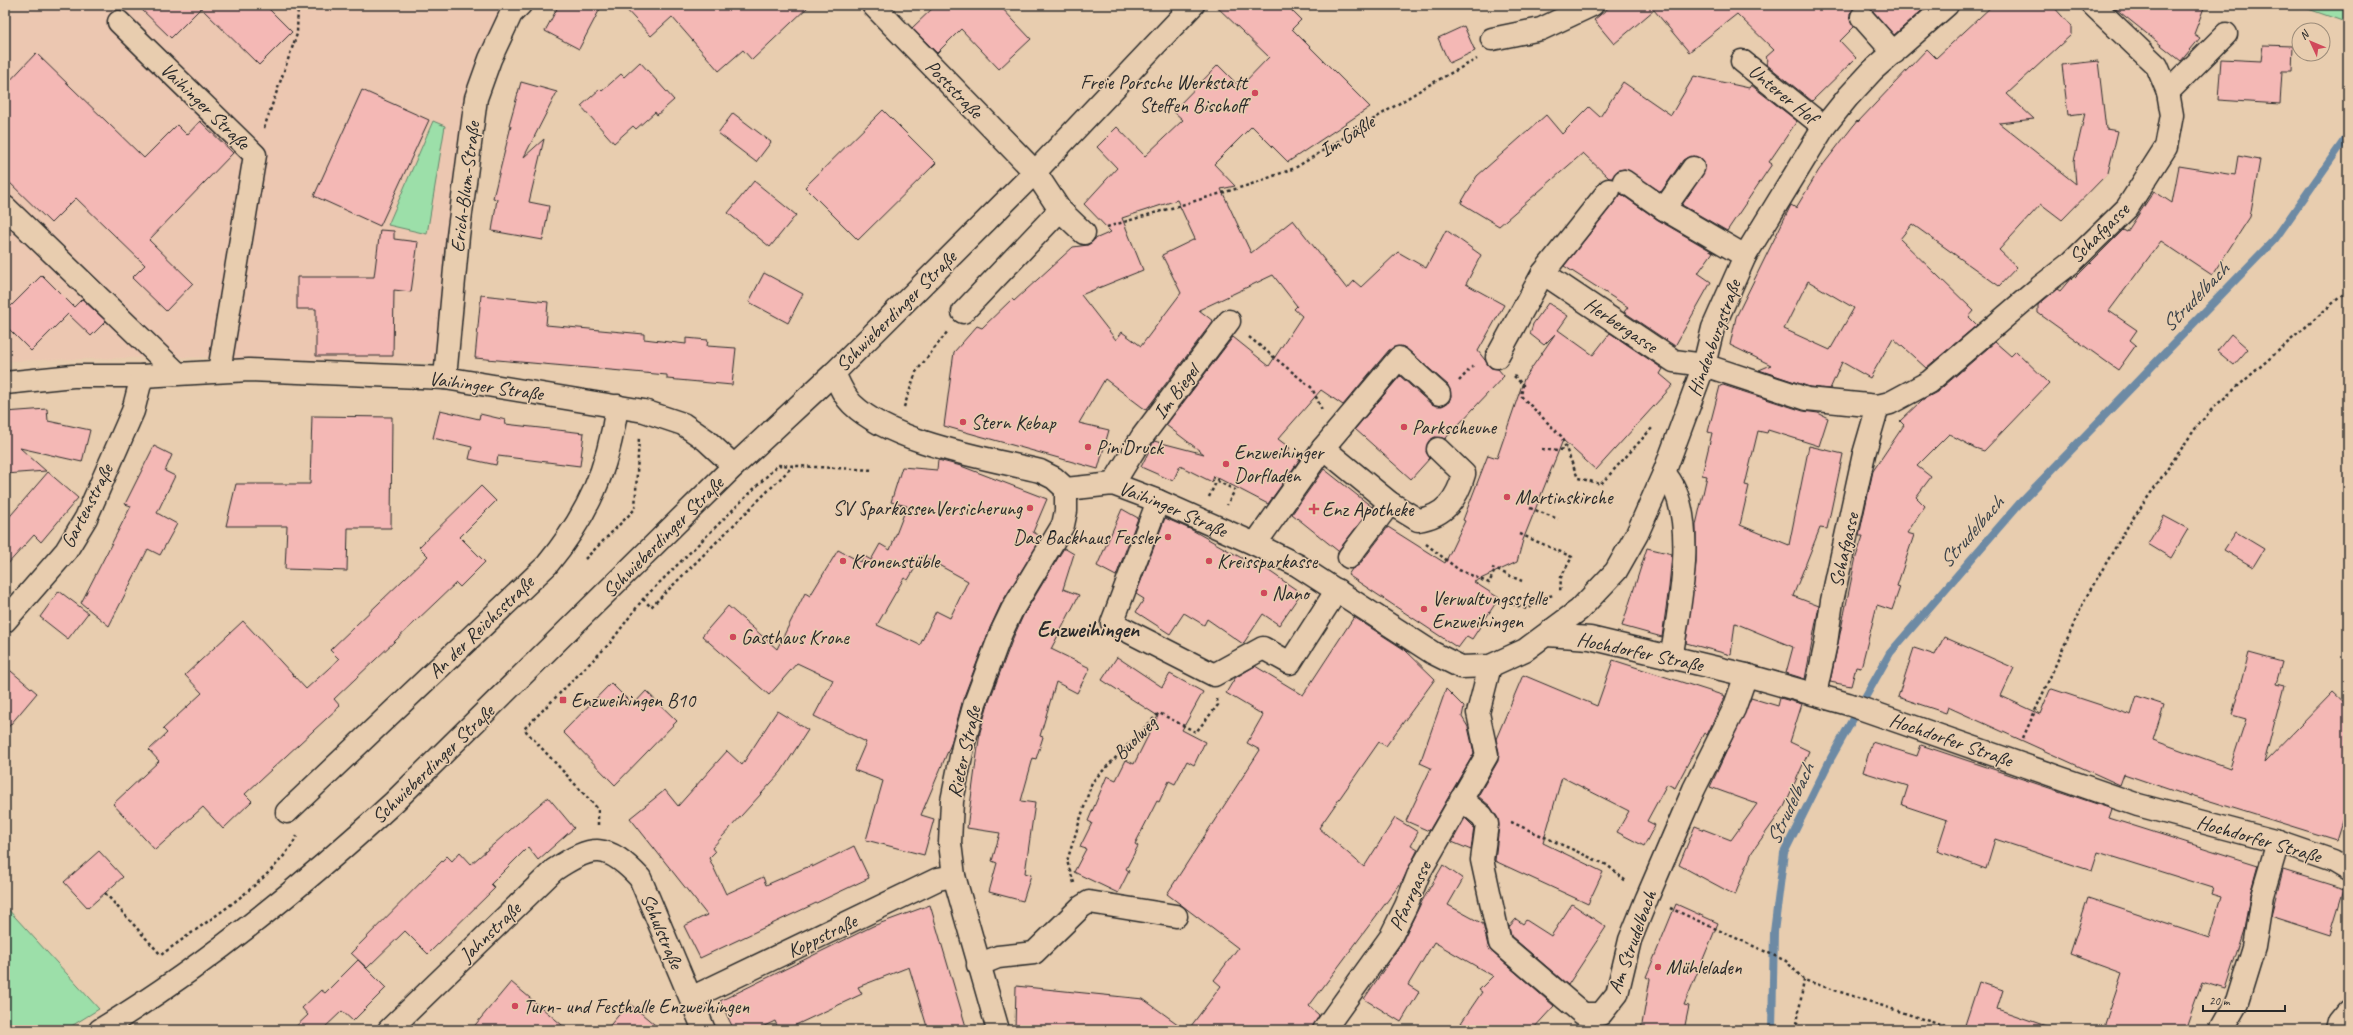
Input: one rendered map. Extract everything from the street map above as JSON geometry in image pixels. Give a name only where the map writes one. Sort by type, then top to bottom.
[{"type":"street","name":"Erich-Blum-Straße","points":[[445,378],[458,236],[476,98],[493,53],[511,14],[520,5]]},
{"type":"street","name":"Poststraße","points":[[873,5],[1035,172],[1060,210],[1084,233]]},
{"type":"street","name":"Schwieberdinger Straße","points":[[100,1030],[202,963],[341,851],[499,701],[734,466],[834,373],[1035,172],[1193,5]]},
{"type":"street","points":[[1492,39],[1541,29],[1592,5]]},
{"type":"street","name":"Hindenburgstraße","points":[[1490,666],[1525,650],[1547,635],[1579,610],[1616,571],[1637,534],[1664,473],[1704,365],[1713,328],[1745,256],[1824,127],[1848,97],[1873,70],[1947,5]]},
{"type":"street","name":"Schafgasse","points":[[1704,365],[1807,399],[1878,406],[1890,403],[1928,382],[2040,286],[2072,262],[2127,208],[2166,147],[2172,115],[2168,92],[2157,66],[2093,5]]},
{"type":"street","points":[[1862,17],[1894,53]]},
{"type":"street","name":"Vaihinger Straße","points":[[119,22],[255,155],[219,371]]},
{"type":"street","points":[[2168,92],[2226,34]]},
{"type":"street","name":"Unterer Hof","points":[[1742,61],[1824,127]]},
{"type":"street","points":[[1664,209],[1693,168]]},
{"type":"street","points":[[1487,358],[1543,273],[1616,185],[1664,209],[1745,256]]},
{"type":"street","points":[[5,207],[177,373]]},
{"type":"street","points":[[963,312],[1060,210]]},
{"type":"street","name":"Herbergasse","points":[[1543,273],[1674,361],[1704,365]]},
{"type":"street","name":"Im Biegel","points":[[1113,484],[1142,437],[1229,321]]},
{"type":"street","points":[[1255,544],[1322,448],[1399,358],[1439,394]]},
{"type":"street","name":"Vaihinger Straße","points":[[5,383],[73,376],[142,376],[249,370],[445,378],[644,411],[683,424],[706,440],[734,466]]},
{"type":"street","points":[[834,373],[844,394],[853,405],[873,419],[927,444],[1040,471],[1054,478],[1066,489]]},
{"type":"street","name":"Gartenstraße","points":[[5,621],[62,556],[86,518],[132,411],[142,376]]},
{"type":"street","name":"An der Reichsstraße","points":[[287,812],[546,565],[566,541],[585,510],[606,463],[613,435],[617,406]]},
{"type":"street","name":"Schafgasse","points":[[1815,694],[1826,643],[1832,601],[1864,454],[1878,406]]},
{"type":"street","points":[[1322,448],[1390,503],[1418,520],[1431,518],[1448,507],[1459,492],[1464,474],[1438,449]]},
{"type":"street","points":[[1664,473],[1674,483],[1683,518],[1685,549],[1680,606],[1671,658]]},
{"type":"street","name":"Vaihinger Straße","points":[[1066,489],[1113,484],[1158,501],[1255,544],[1333,587],[1433,654],[1461,667],[1490,666]]},
{"type":"street","name":"Rieter Straße","points":[[998,1030],[978,965],[954,876],[950,843],[952,801],[964,742],[975,703],[1012,610],[1063,525],[1066,511],[1066,489]]},
{"type":"street","points":[[1158,501],[1112,623],[1214,675],[1263,648],[1290,664],[1348,557],[1390,503]]},
{"type":"street","name":"Hochdorfer Straße","points":[[1547,635],[1590,638],[1746,675],[1815,694],[1848,704],[2138,805],[2278,842],[2333,861],[2348,870]]},
{"type":"street","name":"Pfarrgasse","points":[[1324,1030],[1390,938],[1406,906],[1419,873],[1487,755],[1478,713],[1490,666]]},
{"type":"street","name":"Am Strudelbach","points":[[1461,799],[1482,816],[1487,824],[1482,860],[1500,943],[1583,1014],[1601,1014],[1617,994],[1630,940],[1694,789],[1734,709],[1746,675]]},
{"type":"street","points":[[2221,1030],[2238,1002],[2254,947],[2262,896],[2278,842]]},
{"type":"street","name":"Schulstraße","points":[[600,850],[623,860],[640,878],[704,1030]]},
{"type":"street","name":"Jahnstraße","points":[[389,1030],[554,870],[575,856],[600,850]]},
{"type":"street","name":"Koppstraße","points":[[691,998],[938,879],[954,876]]},
{"type":"street","points":[[978,965],[998,957],[1034,953],[1081,907],[1089,902],[1176,916]]},
{"type":"street","points":[[2337,1030],[2339,1022],[2348,1011]]},
{"type":"path","points":[[255,155],[297,34],[298,5]]},
{"type":"path","name":"Im Gäßle","points":[[1084,233],[1249,185],[1295,168],[1427,86],[1474,62],[1492,39]]},
{"type":"path","points":[[2013,761],[2085,599],[2128,526],[2195,429],[2213,408],[2348,290]]},
{"type":"path","points":[[896,430],[916,372],[963,312]]},
{"type":"path","points":[[1229,321],[1312,388],[1322,408],[1322,448]]},
{"type":"path","points":[[1458,382],[1487,358]]},
{"type":"path","points":[[1514,375],[1523,385],[1520,396],[1561,436],[1578,478],[1601,484],[1656,424]]},
{"type":"path","points":[[604,540],[635,509],[640,436]]},
{"type":"path","points":[[1542,449],[1557,451],[1566,448]]},
{"type":"path","points":[[600,850],[598,809],[524,729],[610,643],[643,599],[778,465],[874,470]]},
{"type":"path","points":[[643,599],[651,607],[794,465]]},
{"type":"path","points":[[1215,486],[1218,480],[1235,490]]},
{"type":"path","points":[[1530,508],[1558,519]]},
{"type":"path","points":[[1418,520],[1414,535],[1459,570],[1489,583],[1494,569],[1522,581]]},
{"type":"path","points":[[1520,534],[1572,557],[1561,577],[1560,594]]},
{"type":"path","points":[[1512,604],[1527,609],[1544,597]]},
{"type":"path","name":"Buolweg","points":[[1081,907],[1067,861],[1092,782],[1158,713],[1196,732],[1218,705],[1214,675]]},
{"type":"path","points":[[105,893],[161,955],[238,897],[281,861],[301,827],[287,812]]},
{"type":"path","points":[[1505,819],[1606,865],[1647,898],[1722,931],[1786,962],[1804,980],[1956,1030]]},
{"type":"path","points":[[1796,1030],[1804,980]]},
{"type":"shaded area","points":[[17,5],[512,5],[484,57],[443,362],[162,357],[5,361],[5,16]]},
{"type":"green space","points":[[2297,5],[2348,5],[2348,23]]},
{"type":"green space","points":[[433,121],[445,126],[427,234],[388,225]]},
{"type":"green space","points":[[5,906],[99,1009],[65,1030],[5,1030]]},
{"type":"building","points":[[137,5],[265,5],[292,32],[259,65],[201,8],[171,38]]},
{"type":"building","points":[[559,5],[602,5],[579,49],[545,31]]},
{"type":"building","points":[[622,5],[810,5],[752,60],[743,50],[719,71],[672,17],[651,36]]},
{"type":"building","points":[[936,5],[999,5],[1031,39],[999,69],[961,29],[937,53],[912,28]]},
{"type":"building","points":[[1215,5],[1286,5],[1301,20],[1292,29],[1370,107],[1288,162],[1252,126],[1214,164],[1235,186],[1221,189],[1251,253],[1293,220],[1347,289],[1354,281],[1361,287],[1398,252],[1426,268],[1446,230],[1481,255],[1466,284],[1504,305],[1478,351],[1491,368],[1498,369],[1504,376],[1445,439],[1435,437],[1429,441],[1426,452],[1430,458],[1411,479],[1355,429],[1400,376],[1431,404],[1442,406],[1449,402],[1451,396],[1448,385],[1407,349],[1401,346],[1389,350],[1343,405],[1321,390],[1278,439],[1290,448],[1287,452],[1300,459],[1268,504],[1214,476],[1212,482],[1180,466],[1173,481],[1141,467],[1154,441],[1204,454],[1166,425],[1233,337],[1269,366],[1302,316],[1294,309],[1297,306],[1273,275],[1199,310],[1213,321],[1146,410],[1105,379],[1079,423],[1109,430],[1098,469],[944,426],[954,352],[977,326],[982,328],[1012,299],[1014,301],[1073,247],[1088,245],[1095,239],[1111,232],[1084,204],[1117,168],[1097,147],[1117,127],[1145,156],[1183,120],[1173,111],[1218,65],[1240,87],[1269,57]],"holes":[[[1177,200],[1195,239],[1162,255],[1181,293],[1141,346],[1122,332],[1116,340],[1081,295],[1143,270],[1122,218]]]},
{"type":"building","points":[[1612,5],[1859,5],[1850,13],[1850,20],[1854,27],[1840,41],[1856,58],[1812,101],[1766,64],[1768,60],[1766,57],[1774,50],[1737,14],[1689,52],[1654,10],[1614,44],[1594,20]]},
{"type":"building","points":[[1864,5],[1928,5],[1894,35],[1871,9]]},
{"type":"building","points":[[1993,5],[2052,5],[2071,26],[2071,35],[2007,94],[2034,119],[1999,123],[2076,184],[2074,161],[2085,113],[2068,115],[2062,65],[2098,61],[2106,129],[2118,131],[2108,173],[2062,220],[2041,204],[1999,250],[2017,267],[1999,286],[1912,224],[1900,239],[1974,311],[1969,317],[1977,325],[1926,368],[1893,338],[1870,378],[1842,362],[1830,389],[1810,387],[1759,370],[1771,365],[1730,345],[1736,317],[1791,205],[1796,208],[1819,170],[1857,121],[1858,122],[1927,49],[1936,58]],"holes":[[[1808,281],[1854,308],[1830,350],[1784,329]]]},
{"type":"building","points":[[2111,5],[2205,5],[2194,34],[2200,38],[2181,61]]},
{"type":"building","points":[[1464,26],[1475,51],[1449,63],[1438,38]]},
{"type":"building","points":[[2263,45],[2291,46],[2292,71],[2282,71],[2280,104],[2218,100],[2221,59],[2261,61]]},
{"type":"building","points":[[36,53],[144,158],[177,125],[187,135],[200,121],[233,153],[149,240],[193,283],[166,311],[132,278],[145,265],[76,198],[51,223],[5,178],[5,86]]},
{"type":"building","points":[[640,62],[674,100],[657,115],[655,112],[636,129],[633,126],[614,143],[581,106],[600,89],[602,91],[621,74],[624,77]]},
{"type":"building","points":[[1694,76],[1749,88],[1751,85],[1797,121],[1769,162],[1772,164],[1727,231],[1682,205],[1705,170],[1704,162],[1695,156],[1688,157],[1683,160],[1661,192],[1625,169],[1618,170],[1612,178],[1609,178],[1583,153],[1499,226],[1461,203],[1477,176],[1546,115],[1562,134],[1589,107],[1600,117],[1623,82],[1671,115]]},
{"type":"building","points":[[521,82],[557,92],[524,157],[544,139],[529,202],[549,206],[543,240],[492,231],[497,199],[493,198],[511,126],[509,125]]},
{"type":"building","points":[[362,90],[429,120],[380,226],[314,196]]},
{"type":"building","points":[[883,110],[936,163],[858,240],[805,187]]},
{"type":"building","points":[[733,113],[771,142],[756,162],[718,133]]},
{"type":"building","points":[[2238,156],[2260,160],[2250,217],[2212,275],[2161,241],[2109,311],[2137,330],[2130,340],[2136,345],[2118,370],[2038,313],[2038,305],[2057,289],[2060,291],[2071,278],[2073,280],[2123,230],[2127,232],[2154,191],[2172,203],[2179,166],[2235,175]]},
{"type":"building","points":[[754,181],[796,215],[770,247],[728,213]]},
{"type":"building","points":[[1621,194],[1658,220],[1713,252],[1698,273],[1711,282],[1675,346],[1624,312],[1628,307],[1564,266]]},
{"type":"building","points":[[380,230],[394,231],[394,239],[418,242],[411,292],[394,290],[393,356],[316,356],[316,309],[297,309],[297,277],[374,277]]},
{"type":"building","points":[[764,273],[803,294],[788,323],[749,302]]},
{"type":"building","points":[[42,275],[74,307],[82,299],[106,321],[91,336],[68,314],[31,351],[5,325],[5,312]]},
{"type":"building","points":[[481,295],[548,302],[546,325],[644,334],[644,339],[686,344],[686,338],[708,340],[707,346],[736,348],[732,385],[667,379],[667,375],[475,358]]},
{"type":"building","points":[[1548,303],[1568,316],[1558,330],[1593,355],[1610,333],[1663,369],[1660,374],[1673,385],[1596,470],[1563,440],[1523,540],[1517,562],[1474,582],[1499,598],[1472,639],[1467,636],[1458,648],[1348,575],[1352,569],[1359,565],[1388,527],[1445,563],[1465,521],[1463,520],[1488,455],[1497,458],[1524,379],[1555,334],[1544,345],[1530,334],[1533,324]]},
{"type":"building","points":[[2231,334],[2248,349],[2234,365],[2217,351]]},
{"type":"building","points":[[1995,342],[2011,356],[2016,351],[2049,383],[1984,451],[1975,448],[1949,434],[1917,466],[1931,477],[1916,497],[1925,506],[1907,533],[1914,535],[1897,586],[1900,587],[1892,610],[1877,605],[1861,668],[1856,667],[1851,686],[1830,682],[1856,557],[1863,536],[1859,536],[1873,471],[1904,425],[1900,421],[1922,400],[1937,392]]},
{"type":"building","points":[[1723,385],[1803,411],[1818,413],[1828,418],[1819,446],[1768,430],[1767,433],[1758,431],[1745,485],[1749,486],[1740,525],[1789,545],[1809,446],[1843,454],[1827,529],[1820,528],[1793,596],[1819,606],[1805,679],[1786,673],[1793,647],[1735,623],[1731,655],[1686,643],[1696,563],[1696,525],[1707,476],[1702,475],[1712,433],[1708,432],[1720,386]]},
{"type":"building","points":[[47,409],[48,421],[90,430],[82,462],[20,448],[46,471],[5,474],[5,412]]},
{"type":"building","points":[[440,410],[479,419],[480,414],[506,420],[505,424],[584,433],[580,466],[498,456],[496,465],[469,459],[472,447],[433,438]]},
{"type":"building","points":[[312,416],[392,417],[391,528],[348,528],[347,571],[285,569],[287,526],[226,526],[236,484],[310,484]]},
{"type":"building","points":[[154,446],[172,455],[165,471],[175,476],[157,513],[177,524],[160,555],[148,549],[109,626],[81,603],[131,506],[125,504]]},
{"type":"building","points":[[938,460],[961,466],[1047,499],[1033,532],[1042,537],[1001,604],[990,628],[963,699],[951,744],[921,815],[934,819],[924,855],[866,840],[883,781],[854,770],[866,742],[814,716],[833,680],[797,663],[769,695],[702,636],[728,606],[777,649],[805,593],[810,596],[838,550],[861,562],[864,556],[871,560],[880,544],[890,550],[907,506],[891,502],[902,467],[937,470]],"holes":[[[922,556],[968,581],[950,618],[936,611],[920,645],[877,625],[904,578],[908,580]]]},
{"type":"building","points":[[1324,469],[1372,507],[1338,551],[1292,514]]},
{"type":"building","points":[[48,472],[78,498],[41,542],[34,535],[5,567],[5,522]]},
{"type":"building","points":[[481,486],[496,501],[460,537],[485,562],[460,587],[456,583],[334,699],[340,706],[245,794],[252,801],[223,829],[203,807],[155,850],[113,804],[159,761],[149,750],[167,733],[163,729],[202,693],[185,675],[243,621],[306,689],[339,659],[330,650],[428,556],[419,547]]},
{"type":"building","points":[[1122,509],[1138,518],[1116,576],[1097,566]]},
{"type":"building","points":[[2164,516],[2188,529],[2171,558],[2148,544]]},
{"type":"building","points":[[1165,518],[1192,530],[1254,565],[1256,562],[1301,593],[1279,625],[1263,614],[1243,644],[1207,619],[1204,625],[1184,613],[1170,634],[1136,612],[1144,599],[1136,594]]},
{"type":"building","points":[[2236,532],[2264,549],[2253,567],[2224,550]]},
{"type":"building","points":[[1064,548],[1074,554],[1063,589],[1079,595],[1051,649],[1090,668],[1077,693],[1056,682],[1040,736],[1043,737],[1036,759],[1033,758],[1021,801],[1035,803],[1025,873],[1031,875],[1023,901],[989,892],[997,863],[992,861],[1000,833],[967,828],[980,732],[987,707],[1013,638],[1023,616]]},
{"type":"building","points":[[1647,548],[1672,554],[1662,637],[1622,626]]},
{"type":"building","points":[[59,591],[88,613],[68,639],[40,617]]},
{"type":"building","points":[[1354,617],[1405,650],[1435,679],[1386,746],[1379,742],[1319,828],[1364,867],[1395,818],[1418,832],[1411,845],[1418,849],[1403,880],[1309,1006],[1319,1015],[1312,1030],[1188,1030],[1221,986],[1214,980],[1238,948],[1167,894],[1260,750],[1247,743],[1263,715],[1226,693],[1235,678],[1255,666],[1303,695]]},
{"type":"building","points":[[1944,637],[2014,668],[2001,696],[2040,714],[2050,690],[2052,689],[2131,715],[2137,696],[2164,705],[2153,740],[2230,768],[2246,719],[2232,715],[2249,653],[2282,662],[2276,684],[2284,686],[2264,763],[2333,692],[2348,706],[2348,802],[2336,840],[2191,795],[2191,797],[2124,774],[2120,785],[1948,707],[1946,713],[1898,697],[1914,648],[1935,655]]},
{"type":"building","points":[[1117,657],[1162,687],[1170,674],[1203,692],[1182,730],[1205,742],[1194,765],[1187,761],[1175,784],[1169,781],[1159,802],[1157,801],[1135,844],[1138,846],[1126,869],[1129,871],[1118,893],[1074,872],[1086,849],[1080,847],[1092,823],[1088,821],[1107,776],[1116,780],[1126,760],[1134,764],[1158,716],[1102,680]]},
{"type":"building","points":[[1613,660],[1725,696],[1707,735],[1704,733],[1675,788],[1667,784],[1647,821],[1655,825],[1644,846],[1617,832],[1629,811],[1562,777],[1543,843],[1603,872],[1588,904],[1495,861],[1499,826],[1498,818],[1490,806],[1478,796],[1498,761],[1499,752],[1496,739],[1523,675],[1597,706]]},
{"type":"building","points":[[5,666],[37,693],[5,731]]},
{"type":"building","points":[[611,683],[633,705],[646,691],[677,721],[615,785],[563,732]]},
{"type":"building","points":[[1446,689],[1464,707],[1462,717],[1468,727],[1474,753],[1429,831],[1406,821],[1431,768],[1420,763]]},
{"type":"building","points":[[1751,698],[1778,706],[1780,698],[1802,704],[1790,742],[1809,751],[1784,807],[1752,852],[1735,895],[1679,865],[1695,826],[1731,840],[1757,804],[1710,787]]},
{"type":"building","points":[[777,711],[808,730],[781,772],[712,848],[715,852],[709,858],[726,894],[763,877],[766,885],[812,865],[812,867],[854,846],[869,878],[700,958],[684,926],[707,915],[630,818],[665,790],[678,806],[727,751],[742,765]]},
{"type":"building","points":[[1872,742],[1917,756],[1921,745],[2112,809],[2109,818],[2258,865],[2250,894],[2244,930],[2225,989],[2202,982],[2185,1030],[2103,1030],[2122,973],[2070,954],[2088,898],[2209,938],[2221,897],[2211,894],[2213,888],[2098,852],[2092,871],[1995,839],[1986,869],[1937,851],[1947,820],[1902,805],[1908,786],[1863,772]]},
{"type":"building","points":[[548,797],[574,828],[538,860],[528,847],[491,884],[495,888],[428,954],[405,931],[367,968],[351,953],[447,856],[452,861],[460,852],[471,864]]},
{"type":"building","points":[[1465,818],[1474,827],[1471,850],[1452,842]]},
{"type":"building","points":[[99,851],[123,877],[88,908],[64,882]]},
{"type":"building","points":[[1443,865],[1463,879],[1448,905],[1483,924],[1488,946],[1492,952],[1554,1006],[1532,1030],[1474,1030],[1461,1023],[1482,992],[1479,990],[1493,976],[1434,942],[1408,985],[1419,992],[1401,1022],[1364,999],[1401,944],[1421,903]]},
{"type":"building","points":[[2283,870],[2344,889],[2330,935],[2271,916]]},
{"type":"building","points":[[1572,904],[1606,927],[1568,985],[1511,936],[1509,927],[1516,919],[1523,924],[1526,920],[1551,936]]},
{"type":"building","points":[[1676,904],[1718,923],[1684,1005],[1689,1006],[1684,1030],[1641,1030],[1650,979],[1646,977]]},
{"type":"building","points":[[930,905],[967,1030],[928,1030],[909,967],[858,987],[862,994],[785,1030],[779,1030],[775,1021],[756,1030],[734,1030],[720,1001],[873,926]]},
{"type":"building","points":[[358,960],[386,988],[353,1021],[342,1011],[322,1030],[292,1030],[308,1015],[302,1008],[321,990],[325,993]]},
{"type":"building","name":"Turn- und Festhalle Enzweihingen","points":[[511,982],[568,1030],[471,1030]]},
{"type":"building","points":[[1979,982],[2003,990],[1997,1009],[2046,1026],[2046,1030],[1982,1030],[1965,1025]]},
{"type":"building","points":[[1016,986],[1143,999],[1186,1030],[1015,1030]]},
{"type":"building","name":"Turn- und Festhalle Enzweihingen","points":[[629,1003],[661,1030],[606,1030]]},
{"type":"waterway","name":"Strudelbach","points":[[1772,1030],[1774,932],[1784,853],[1831,758],[1890,653],[2019,504],[2275,239],[2348,135]]},
{"type":"place","name":"Freie Porsche Werkstatt Steffen Bischoff","points":[[1255,93]]},
{"type":"place","name":"Stern Kebap","points":[[963,422]]},
{"type":"place","name":"Parkscheune","points":[[1404,427]]},
{"type":"place","name":"PiniDruck","points":[[1088,447]]},
{"type":"place","name":"Enzweihinger Dorfladen","points":[[1226,464]]},
{"type":"place","name":"Martinskirche","points":[[1507,497]]},
{"type":"place","name":"SV SparkassenVersicherung","points":[[1030,508]]},
{"type":"place","name":"Enz Apotheke","points":[[1314,509]]},
{"type":"place","name":"Das Backhaus Fessler","points":[[1168,537]]},
{"type":"place","name":"Kronenstüble","points":[[843,561]]},
{"type":"place","name":"Kreissparkasse","points":[[1209,561]]},
{"type":"place","name":"Nano","points":[[1264,593]]},
{"type":"place","name":"Verwaltungsstelle Enzweihingen","points":[[1424,609]]},
{"type":"place","name":"Gasthaus Krone","points":[[733,637]]},
{"type":"place","name":"Enzweihingen B10","points":[[563,700]]},
{"type":"place","name":"Mühleladen","points":[[1658,967]]},
{"type":"place","name":"Turn- und Festhalle Enzweihingen","points":[[515,1006]]},
{"type":"district","name":"Enzweihingen","points":[[1088,630]]}]
